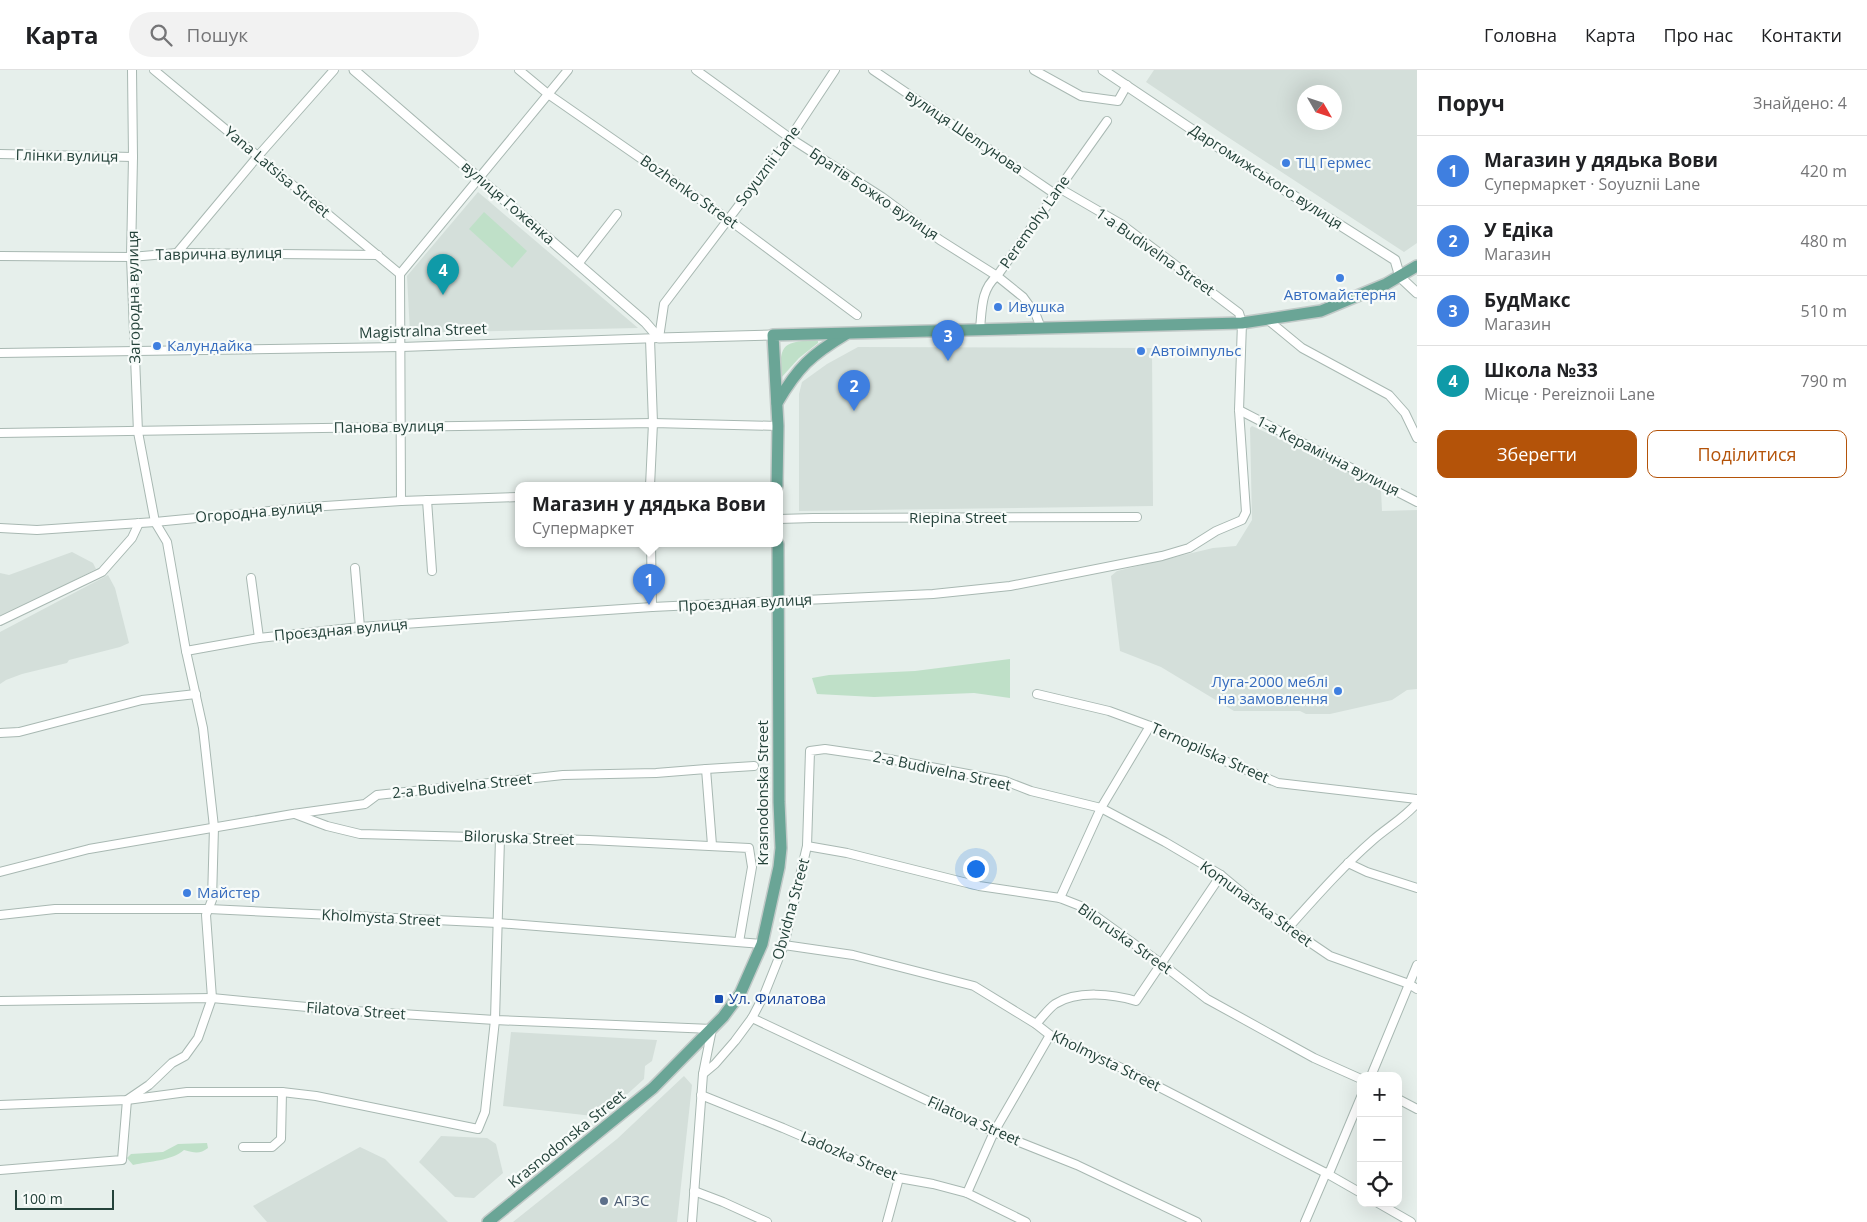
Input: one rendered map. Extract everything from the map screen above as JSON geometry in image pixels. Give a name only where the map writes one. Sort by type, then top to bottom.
[{"type":"main road","points":[[980,329],[1242,323],[1268,320],[1321,311],[1400,277],[1417,266]]},
{"type":"main road","name":"Magistralna Street","points":[[773,335],[980,329]]},
{"type":"main road","points":[[777,403],[803,364],[847,333]]},
{"type":"main road","points":[[773,335],[778,426],[777,482]]},
{"type":"main road","name":"Krasnodonska Street","points":[[488,1222],[653,1088],[724,1017],[740,994],[762,944],[779,867],[781,848],[779,802],[778,547]]},
{"type":"street","name":"Загородна вулиця","points":[[132,70],[131,256],[138,432],[155,522],[167,542],[208,768],[214,827],[212,900],[206,915],[212,998]]},
{"type":"street","name":"Yana Latsisa Street","points":[[154,70],[400,274]]},
{"type":"street","points":[[177,253],[258,156],[334,70]]},
{"type":"street","name":"вулиця Гоженка","points":[[354,70],[645,322],[655,338]]},
{"type":"street","name":"Bozhenko Street","points":[[520,70],[548,94],[728,219],[857,315]]},
{"type":"street","points":[[401,501],[400,274],[568,70]]},
{"type":"street","name":"Братів Божко вулиця","points":[[696,70],[790,138],[882,197],[940,240],[997,276],[1023,297],[1036,315],[1041,328]]},
{"type":"street","name":"Soyuznii Lane","points":[[650,482],[655,338],[664,304],[790,138],[835,70]]},
{"type":"street","name":"вулиця Шелгунова","points":[[873,70],[1057,191]]},
{"type":"street","points":[[1034,70],[1081,96],[1118,101],[1127,85]]},
{"type":"street","name":"Даргомижського вулиця","points":[[1104,70],[1239,161],[1395,260],[1400,277],[1417,293]]},
{"type":"street","name":"Peremohy Lane","points":[[980,329],[984,295],[990,282],[997,276],[1107,121]]},
{"type":"street","name":"Глінки вулиця","points":[[0,154],[133,157]]},
{"type":"street","name":"1-a Budivelna Street","points":[[1057,191],[1128,230],[1239,313],[1242,323]]},
{"type":"street","points":[[578,264],[617,214]]},
{"type":"street","name":"Таврична вулиця","points":[[0,256],[131,256],[177,253],[378,254]]},
{"type":"street","points":[[1268,320],[1302,348],[1389,395],[1404,414],[1417,438]]},
{"type":"street","points":[[1239,410],[1242,323]]},
{"type":"street","name":"Magistralna Street","points":[[0,353],[401,347],[773,335]]},
{"type":"street","name":"1-а Керамічна вулиця","points":[[1239,410],[1417,502]]},
{"type":"street","name":"Проєздная вулиця","points":[[186,651],[258,638],[360,627],[652,607],[933,594],[1010,586],[1162,556],[1189,548],[1216,531],[1242,520],[1246,512],[1239,410]]},
{"type":"street","name":"Панова вулиця","points":[[0,433],[653,423],[778,426]]},
{"type":"street","name":"Огородна вулиця","points":[[0,528],[37,530],[155,522],[310,507],[401,501],[515,497]]},
{"type":"street","points":[[427,500],[432,571]]},
{"type":"street","name":"Riepina Street","points":[[783,519],[1137,517]]},
{"type":"street","points":[[0,621],[102,572],[132,538],[139,523]]},
{"type":"street","points":[[651,547],[652,607]]},
{"type":"street","points":[[355,568],[360,627]]},
{"type":"street","points":[[251,578],[258,638]]},
{"type":"street","points":[[0,733],[19,732],[142,700],[196,694]]},
{"type":"street","name":"Ternopilska Street","points":[[1037,694],[1110,711],[1150,726],[1278,783],[1417,799]]},
{"type":"street","points":[[1060,898],[1101,808],[1150,726]]},
{"type":"street","name":"2-a Budivelna Street","points":[[810,751],[825,749],[1005,781],[1031,791],[1101,808]]},
{"type":"street","name":"Obvidna Street","points":[[703,1074],[715,1064],[752,1018],[764,995],[784,945],[807,846],[810,751]]},
{"type":"street","name":"2-a Budivelna Street","points":[[0,872],[89,848],[365,804],[377,795],[563,776],[656,773],[754,766]]},
{"type":"street","points":[[706,768],[712,845]]},
{"type":"street","points":[[1288,928],[1348,863],[1373,839],[1407,814],[1417,803]]},
{"type":"street","name":"Komunarska Street","points":[[1101,808],[1165,842],[1221,875],[1288,928],[1330,956],[1409,984],[1417,989]]},
{"type":"street","name":"Biloruska Street","points":[[293,814],[327,826],[360,834],[589,840],[749,848],[752,867],[739,942]]},
{"type":"street","points":[[0,1105],[127,1100],[187,1092],[282,1092],[316,1096],[478,1129],[485,1112],[495,1020],[500,838]]},
{"type":"street","name":"Biloruska Street","points":[[807,846],[847,853],[980,886],[1060,898],[1083,907],[1207,999],[1314,1058],[1357,1077]]},
{"type":"street","points":[[1348,863],[1367,872],[1417,888]]},
{"type":"street","points":[[1036,1024],[1054,1005],[1064,1000],[1096,995],[1119,996],[1136,1001],[1221,875]]},
{"type":"street","name":"Kholmysta Street","points":[[0,915],[55,909],[209,909],[498,923],[762,944]]},
{"type":"street","name":"Kholmysta Street","points":[[784,945],[853,956],[974,986],[1036,1024],[1050,1035],[1126,1070],[1357,1191]]},
{"type":"street","points":[[1373,1072],[1417,965]]},
{"type":"street","points":[[127,1100],[149,1085],[172,1062],[185,1056],[198,1038],[212,998]]},
{"type":"street","name":"Filatova Street","points":[[0,1001],[212,998],[339,1010],[495,1020],[712,1029]]},
{"type":"street","name":"Filatova Street","points":[[752,1018],[994,1132],[1078,1165],[1197,1222]]},
{"type":"street","points":[[692,1222],[703,1074],[712,1029]]},
{"type":"street","points":[[967,1193],[994,1132],[1050,1035]]},
{"type":"street","points":[[243,1147],[272,1147],[281,1139],[282,1092]]},
{"type":"street","name":"Ladozka Street","points":[[701,1095],[899,1178],[967,1193],[1026,1222]]},
{"type":"street","points":[[0,1170],[122,1160],[127,1100]]},
{"type":"street","points":[[1402,1100],[1417,1109]]},
{"type":"street","points":[[1305,1222],[1326,1173],[1330,1171],[1357,1107]]},
{"type":"street","points":[[887,1222],[899,1178]]},
{"type":"street","points":[[694,1191],[767,1222]]},
{"type":"street","points":[[1385,1207],[1411,1222]]},
{"type":"shaded area","points":[[1154,70],[1417,70],[1417,243],[1404,252],[1146,82]]},
{"type":"shaded area","points":[[478,192],[638,328],[410,333],[407,276]]},
{"type":"shaded area","points":[[858,347],[1152,348],[1153,506],[799,511],[799,394],[802,382],[827,364]]},
{"type":"shaded area","points":[[1252,426],[1332,463],[1381,490],[1382,511],[1417,510],[1417,689],[1407,690],[1392,700],[1330,714],[1306,714],[1300,711],[1234,711],[1161,667],[1120,651],[1111,576],[1117,571],[1213,548],[1236,546],[1252,520],[1250,428]]},
{"type":"shaded area","points":[[72,552],[93,563],[96,569],[0,618],[0,573],[9,575]]},
{"type":"shaded area","points":[[108,575],[115,588],[129,643],[69,660],[67,663],[22,674],[0,684],[0,632]]},
{"type":"shaded area","points":[[511,1032],[657,1040],[652,1061],[645,1066],[644,1079],[602,1117],[503,1106]]},
{"type":"shaded area","points":[[684,1076],[692,1085],[677,1222],[513,1222],[617,1139]]},
{"type":"shaded area","points":[[441,1136],[487,1138],[496,1144],[503,1173],[474,1198],[455,1197],[419,1162]]},
{"type":"shaded area","points":[[360,1147],[385,1159],[448,1222],[267,1222],[253,1206]]},
{"type":"green space","points":[[484,212],[527,251],[512,268],[469,229]]},
{"type":"green space","points":[[818,341],[818,343],[799,358],[780,379],[784,348],[794,342]]},
{"type":"green space","points":[[1010,659],[1010,698],[974,693],[874,697],[817,694],[812,678],[829,675],[915,671]]},
{"type":"green space","points":[[207,1143],[208,1148],[200,1152],[184,1150],[179,1154],[160,1160],[133,1165],[127,1158],[131,1154],[163,1152],[178,1144]]},
{"type":"place","name":"ТЦ Гермес","points":[[1286,163]]},
{"type":"place","name":"Автомайстерня","points":[[1340,278]]},
{"type":"place","name":"Школа №33","points":[[443,295]]},
{"type":"place","name":"Ивушка","points":[[998,307]]},
{"type":"place","name":"Калундайка","points":[[157,346]]},
{"type":"place","name":"Автоімпульс","points":[[1141,351]]},
{"type":"place","name":"БудМакс","points":[[948,361]]},
{"type":"place","name":"У Едіка","points":[[854,411]]},
{"type":"place","name":"Магазин у дядька Вови","points":[[649,605]]},
{"type":"place","name":"Луга-2000 меблі на замовлення","points":[[1338,691]]},
{"type":"place","name":"Майстер","points":[[187,893]]},
{"type":"place","name":"Ул. Филатова","points":[[719,999]]},
{"type":"place","name":"АГЗС","points":[[604,1201]]}]
